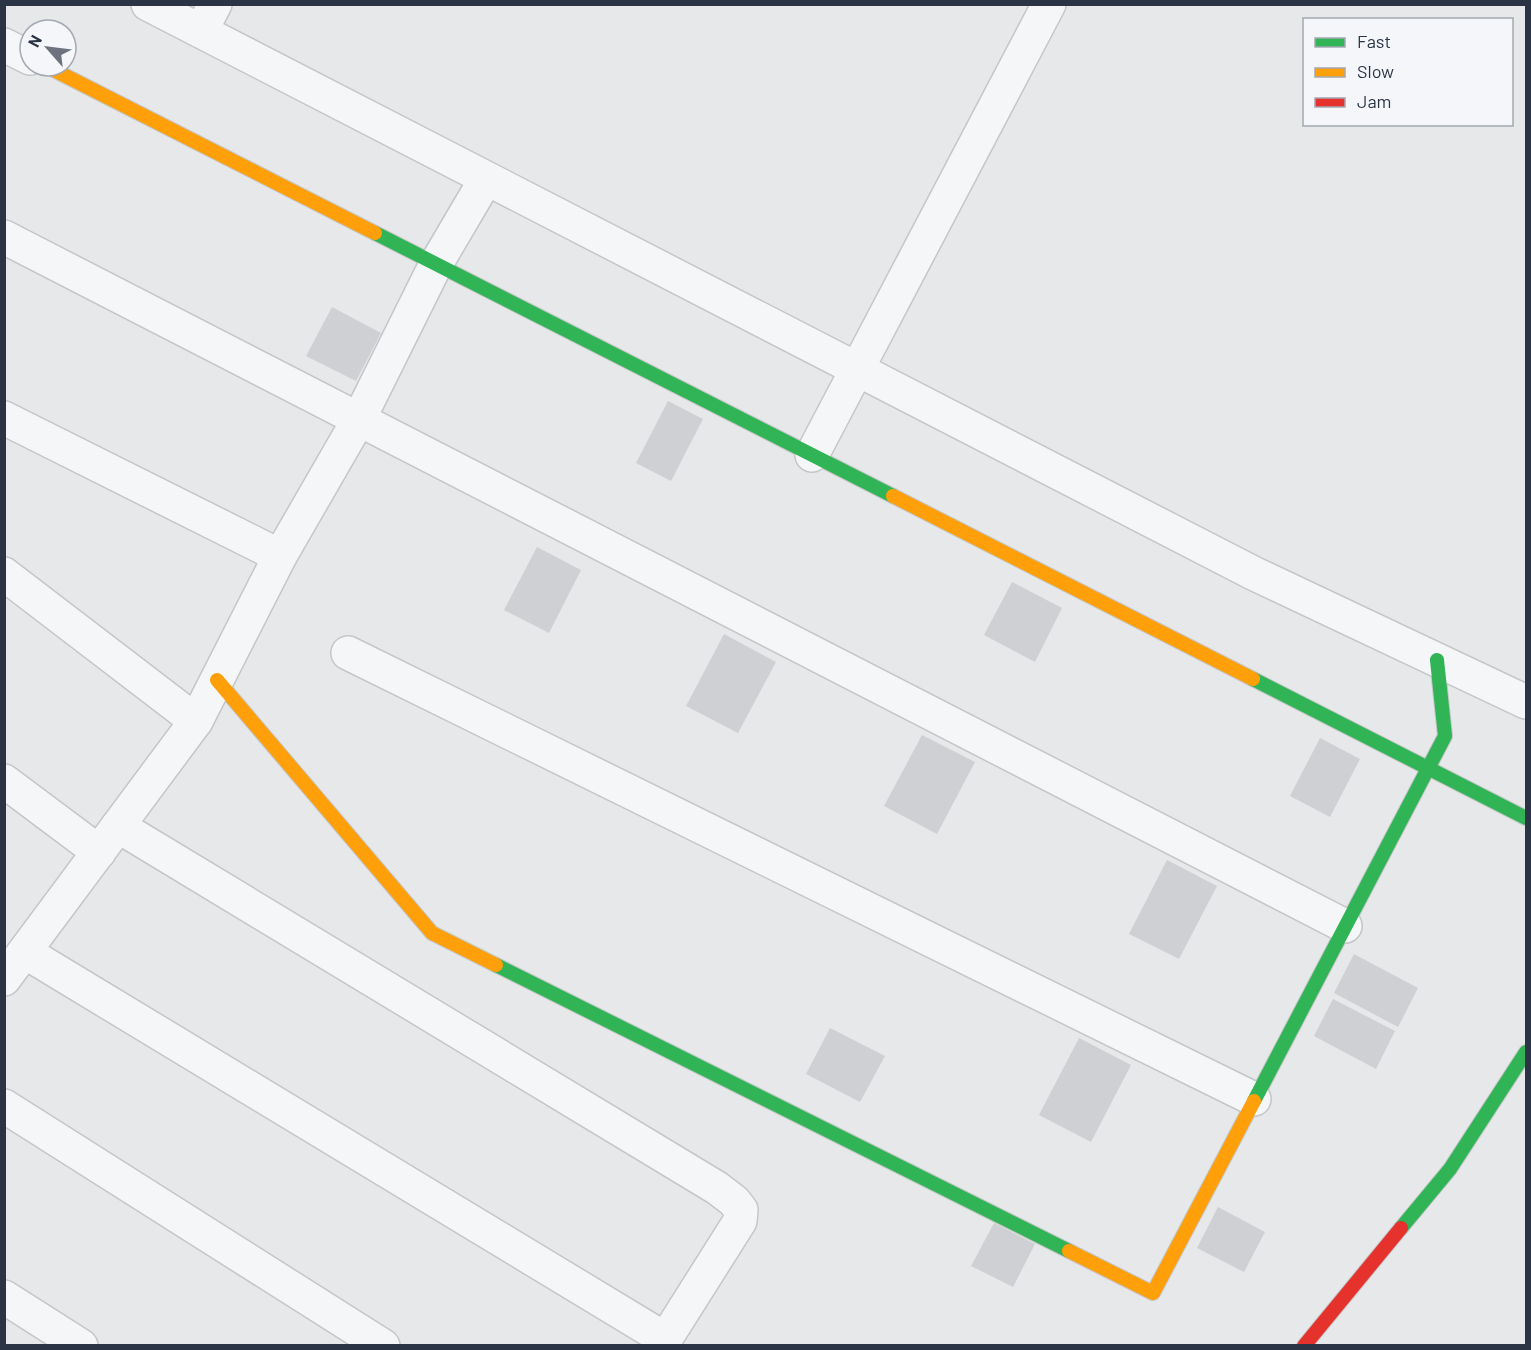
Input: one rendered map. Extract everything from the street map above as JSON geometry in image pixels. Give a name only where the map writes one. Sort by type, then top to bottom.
[{"type":"street","points":[[148,4],[208,18],[486,178],[1253,573],[1527,702]]},
{"type":"street","points":[[812,455],[1049,4]]},
{"type":"street","points":[[4,45],[18,52]]},
{"type":"street","points":[[70,78],[1527,818]]},
{"type":"street","points":[[4,979],[196,721],[280,556],[359,419],[436,264],[486,178]]},
{"type":"street","points":[[4,237],[1345,926]]},
{"type":"street","points":[[4,418],[280,556]]},
{"type":"street","points":[[4,574],[196,721]]},
{"type":"street","points":[[348,653],[1254,1100]]},
{"type":"street","points":[[217,680],[432,933],[1153,1293],[1445,736],[1437,660]]},
{"type":"street","points":[[4,781],[99,852]]},
{"type":"street","points":[[25,951],[663,1342],[740,1221],[741,1210],[734,1200],[118,826]]},
{"type":"street","points":[[1304,1346],[1450,1169],[1527,1052]]},
{"type":"street","points":[[4,1106],[383,1346]]},
{"type":"street","points":[[4,1297],[61,1340]]},
{"type":"building","points":[[332,307],[381,333],[356,381],[306,356]]},
{"type":"building","points":[[668,401],[703,419],[671,481],[636,463]]},
{"type":"building","points":[[537,547],[581,570],[549,633],[504,610]]},
{"type":"building","points":[[1012,582],[1062,608],[1035,662],[984,635]]},
{"type":"building","points":[[724,634],[776,662],[738,733],[686,706]]},
{"type":"building","points":[[922,735],[975,762],[937,834],[884,806]]},
{"type":"building","points":[[1320,738],[1360,759],[1330,817],[1290,796]]},
{"type":"building","points":[[1167,860],[1217,886],[1179,959],[1129,934]]},
{"type":"building","points":[[1354,954],[1418,988],[1398,1027],[1334,993]]},
{"type":"building","points":[[1333,999],[1395,1031],[1376,1069],[1314,1036]]},
{"type":"building","points":[[830,1028],[885,1056],[860,1102],[806,1074]]},
{"type":"building","points":[[1079,1038],[1131,1065],[1091,1142],[1039,1115]]},
{"type":"building","points":[[1218,1207],[1265,1232],[1244,1272],[1197,1248]]},
{"type":"building","points":[[994,1223],[1035,1244],[1013,1287],[971,1266]]},
{"type":"traffic: fast","points":[[375,233],[893,496]]},
{"type":"traffic: fast","points":[[1254,1101],[1445,736],[1437,660]]},
{"type":"traffic: fast","points":[[1253,679],[1526,818]]},
{"type":"traffic: fast","points":[[496,965],[1069,1251]]},
{"type":"traffic: fast","points":[[1401,1228],[1450,1169],[1526,1052]]},
{"type":"traffic: slow","points":[[70,78],[375,233]]},
{"type":"traffic: slow","points":[[893,496],[1253,679]]},
{"type":"traffic: slow","points":[[217,680],[432,933],[496,965]]},
{"type":"traffic: slow","points":[[1069,1251],[1153,1293],[1254,1101]]},
{"type":"traffic: jam","points":[[1304,1346],[1401,1228]]}]
